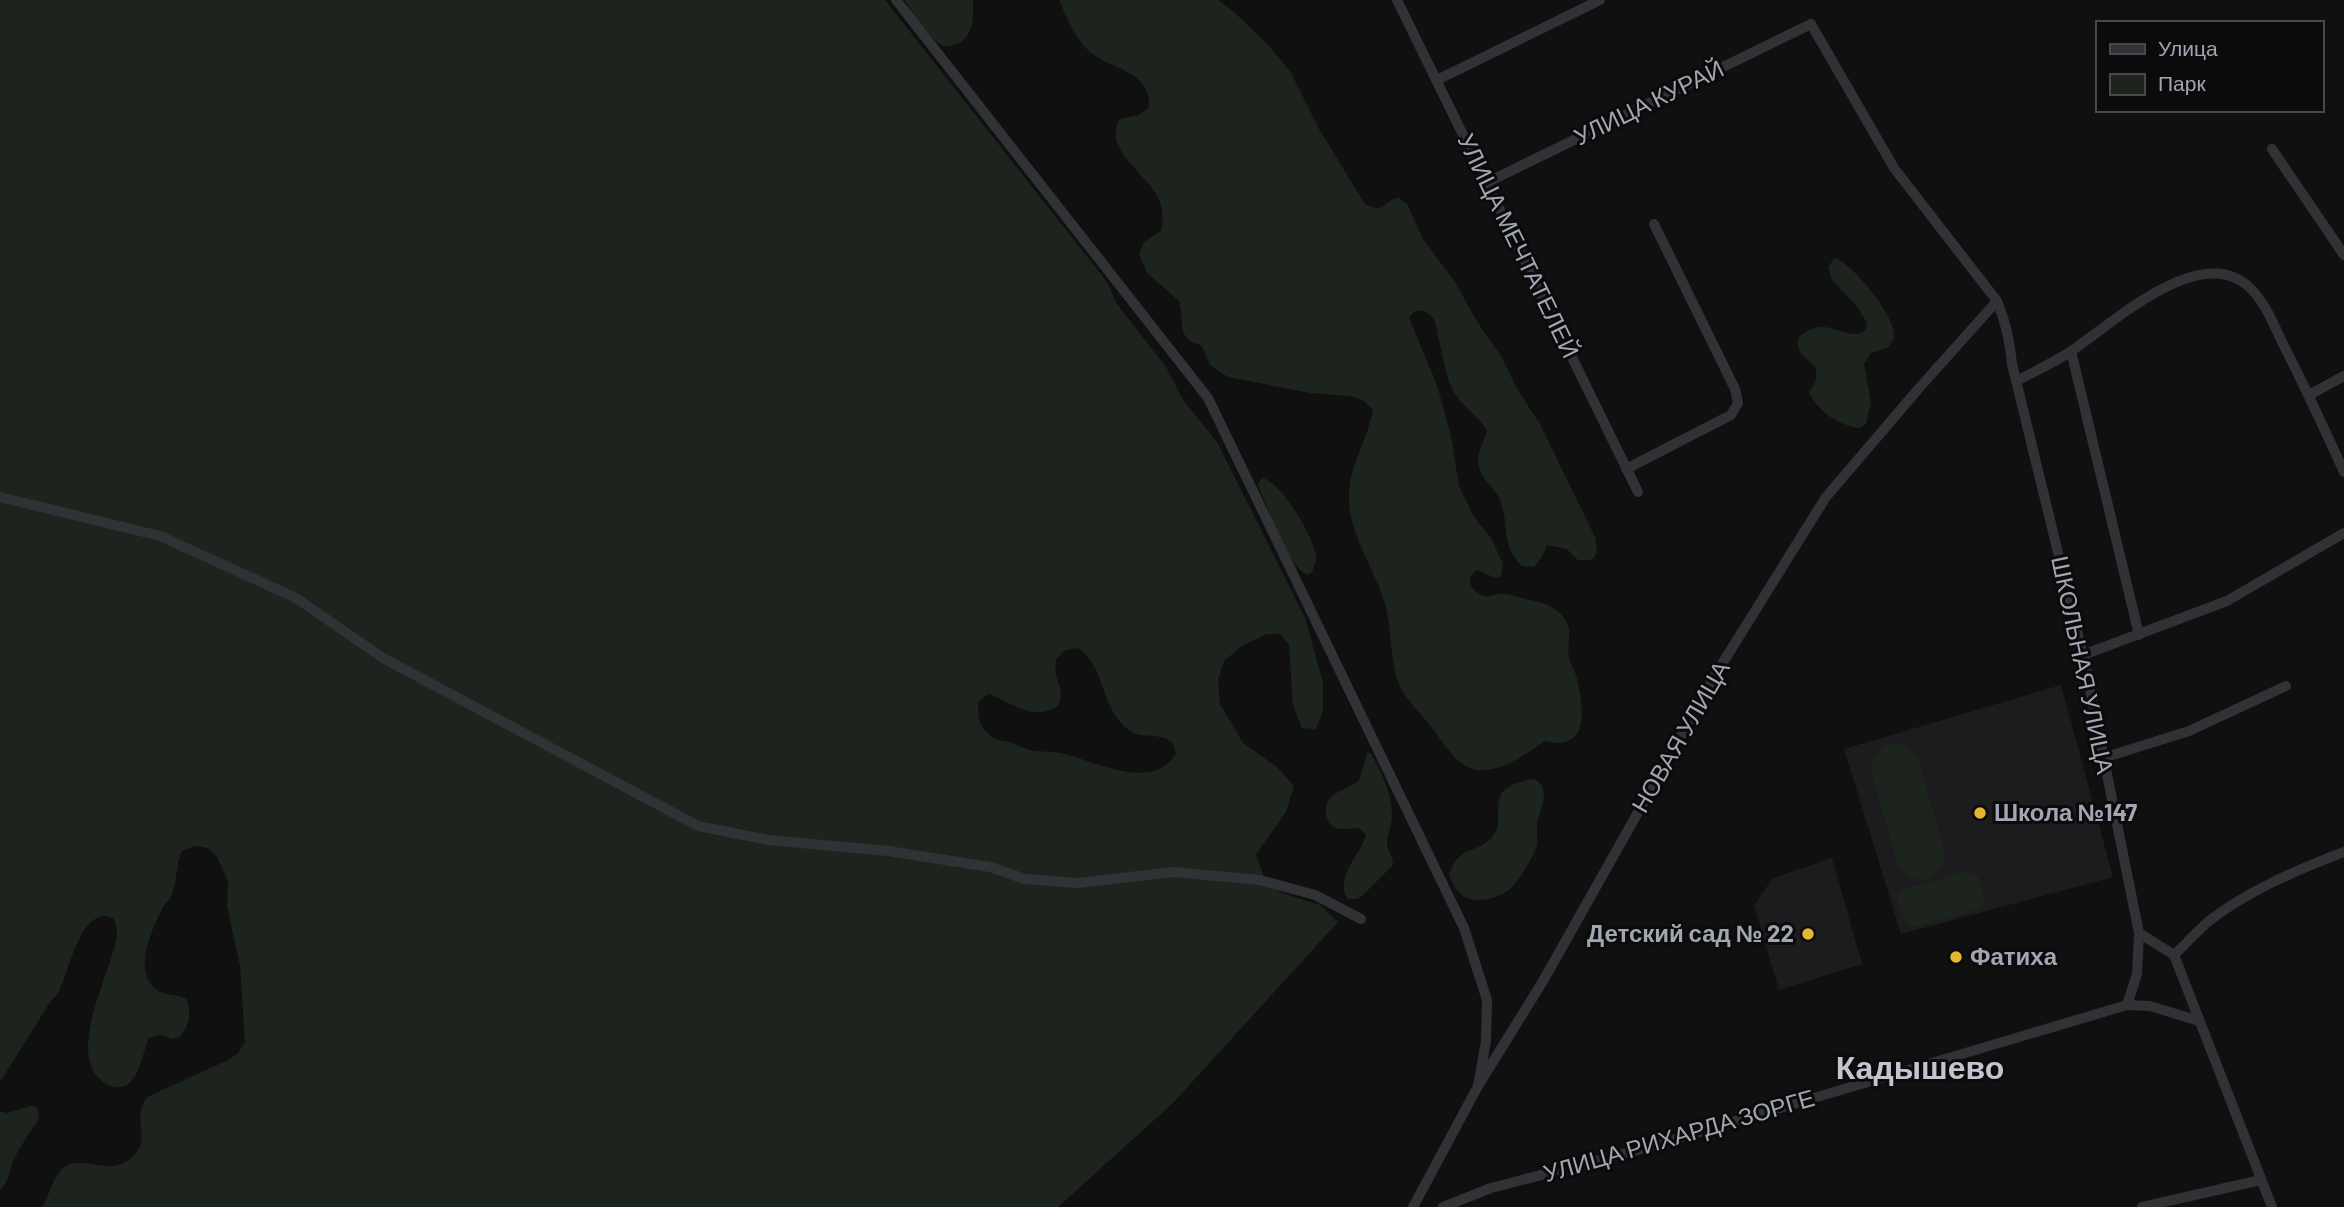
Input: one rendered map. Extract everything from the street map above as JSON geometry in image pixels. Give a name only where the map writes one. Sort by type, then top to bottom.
[{"type":"street","points":[[896,0],[1208,398],[1464,928],[1487,1000],[1486,1041],[1478,1086]]},
{"type":"street","name":"УЛИЦА МЕЧТАТЕЛЕЙ","points":[[1397,0],[1638,492]]},
{"type":"street","points":[[1437,79],[1600,0]]},
{"type":"street","name":"УЛИЦА КУРАЙ","points":[[1486,183],[1811,24]]},
{"type":"street","name":"ШКОЛЬНАЯ УЛИЦА","points":[[1811,24],[1894,169],[1997,301],[2007,326],[2017,382],[2083,655],[2139,933],[2137,974],[2127,1004]]},
{"type":"street","points":[[2272,149],[2344,255]]},
{"type":"street","points":[[1626,469],[1731,415],[1738,403],[1735,389],[1654,224]]},
{"type":"street","points":[[2017,382],[2071,351],[2116,318],[2160,291],[2196,275],[2228,275],[2253,290],[2264,307],[2344,472]]},
{"type":"street","name":"НОВАЯ УЛИЦА","points":[[1413,1207],[1478,1086],[1543,981],[1717,672],[1826,497],[1997,301]]},
{"type":"street","points":[[2071,351],[2139,635]]},
{"type":"street","points":[[2309,395],[2344,376]]},
{"type":"street","points":[[0,497],[160,536],[296,598],[383,658],[698,826],[768,840],[888,851],[990,867],[1025,879],[1078,883],[1173,872],[1260,880],[1315,895],[1361,919]]},
{"type":"street","points":[[2083,655],[2227,601],[2344,533]]},
{"type":"street","points":[[2103,758],[2189,731],[2286,686]]},
{"type":"street","points":[[2174,955],[2209,922],[2249,894],[2344,852]]},
{"type":"street","points":[[2139,933],[2174,955],[2272,1207]]},
{"type":"street","name":"УЛИЦА РИХАРДА ЗОРГЕ","points":[[1443,1207],[1492,1188],[1632,1152],[2127,1004],[2150,1006],[2199,1021]]},
{"type":"street","points":[[2143,1207],[2261,1180]]},
{"type":"shaded area","name":"Школа №147","points":[[2061,685],[2113,877],[1901,934],[1844,749]]},
{"type":"shaded area","name":"Детский сад № 22","points":[[1832,858],[1862,964],[1779,990],[1754,905],[1773,878]]},
{"type":"green space","points":[[0,0],[885,0],[1107,282],[1117,304],[1166,367],[1183,400],[1217,442],[1305,618],[1323,682],[1323,711],[1316,729],[1302,728],[1293,705],[1289,645],[1280,634],[1267,634],[1242,646],[1224,661],[1218,680],[1220,704],[1243,743],[1277,767],[1294,786],[1286,812],[1256,854],[1266,883],[1282,893],[1320,905],[1338,922],[1173,1103],[1058,1207],[42,1207],[63,1168],[79,1163],[117,1165],[126,1162],[135,1154],[141,1140],[141,1113],[147,1097],[228,1060],[238,1053],[245,1042],[240,966],[227,906],[228,881],[217,857],[208,848],[195,846],[182,851],[172,894],[150,936],[145,960],[145,971],[156,989],[187,999],[189,1020],[179,1038],[172,1039],[160,1034],[148,1039],[135,1076],[123,1087],[105,1083],[93,1071],[88,1054],[89,1033],[117,934],[114,919],[103,916],[93,920],[85,929],[59,991],[0,1082]],"holes":[[[1078,648],[1093,664],[1110,705],[1122,724],[1134,733],[1172,742],[1176,754],[1165,765],[1152,771],[1121,771],[1061,753],[1027,749],[998,740],[984,729],[979,719],[979,701],[989,694],[1023,710],[1050,710],[1059,705],[1060,698],[1056,660],[1065,650]]]},
{"type":"green space","points":[[904,0],[973,0],[970,32],[956,44],[942,45],[925,30]]},
{"type":"green space","points":[[1059,0],[1218,0],[1268,45],[1290,71],[1319,129],[1365,204],[1377,208],[1399,198],[1407,204],[1423,239],[1455,282],[1540,424],[1595,537],[1597,551],[1595,557],[1590,560],[1578,560],[1567,549],[1547,545],[1534,567],[1522,566],[1515,558],[1508,542],[1500,500],[1482,474],[1478,463],[1487,431],[1452,387],[1434,320],[1422,311],[1412,314],[1409,318],[1437,385],[1451,436],[1459,486],[1474,517],[1491,538],[1503,564],[1501,576],[1495,578],[1478,570],[1471,576],[1470,584],[1484,596],[1508,594],[1545,604],[1564,618],[1569,628],[1568,654],[1576,676],[1582,715],[1577,734],[1570,740],[1560,743],[1545,741],[1509,763],[1488,770],[1478,770],[1462,764],[1457,759],[1408,699],[1395,671],[1383,597],[1358,539],[1349,502],[1351,478],[1373,410],[1363,400],[1350,396],[1310,393],[1228,377],[1210,365],[1202,346],[1187,338],[1182,328],[1179,301],[1147,273],[1139,254],[1144,242],[1161,231],[1163,217],[1160,203],[1151,186],[1127,160],[1116,140],[1120,119],[1139,115],[1149,107],[1148,95],[1137,78],[1097,57],[1084,46],[1071,27]]},
{"type":"green space","points":[[1834,258],[1862,280],[1881,305],[1893,328],[1894,337],[1889,347],[1871,353],[1864,364],[1871,403],[1866,424],[1860,428],[1830,416],[1813,399],[1809,392],[1816,381],[1816,368],[1802,355],[1798,345],[1801,336],[1817,327],[1856,334],[1866,329],[1867,323],[1856,305],[1832,280],[1828,268]]},
{"type":"green space","points":[[1262,478],[1270,481],[1287,499],[1309,535],[1316,557],[1312,572],[1307,575],[1293,561],[1280,537],[1260,491],[1258,484]]},
{"type":"green space","points":[[1888,744],[1907,747],[1919,761],[1945,854],[1938,871],[1925,879],[1909,877],[1897,863],[1871,770],[1875,754]]},
{"type":"green space","points":[[1367,753],[1371,753],[1375,761],[1390,799],[1392,819],[1387,844],[1393,865],[1362,896],[1348,899],[1344,891],[1346,875],[1366,835],[1359,828],[1342,829],[1333,826],[1328,819],[1326,806],[1333,795],[1359,780]]},
{"type":"green space","points":[[1535,779],[1543,789],[1544,800],[1537,824],[1536,848],[1527,865],[1507,892],[1483,900],[1465,897],[1453,885],[1449,875],[1453,865],[1462,854],[1479,847],[1492,837],[1497,829],[1498,804],[1506,788]]},
{"type":"green space","points":[[1968,871],[1978,876],[1985,899],[1980,909],[1913,927],[1904,922],[1897,898],[1900,890]]},
{"type":"green space","points":[[30,1106],[36,1107],[38,1120],[16,1154],[7,1180],[0,1190],[0,1111],[7,1113]]},
{"type":"place","name":"Школа №147","points":[[1980,813]]},
{"type":"place","name":"Детский сад № 22","points":[[1808,934]]},
{"type":"place","name":"Фатиха","points":[[1956,957]]},
{"type":"district","name":"Кадышево","points":[[1920,1068]]}]
